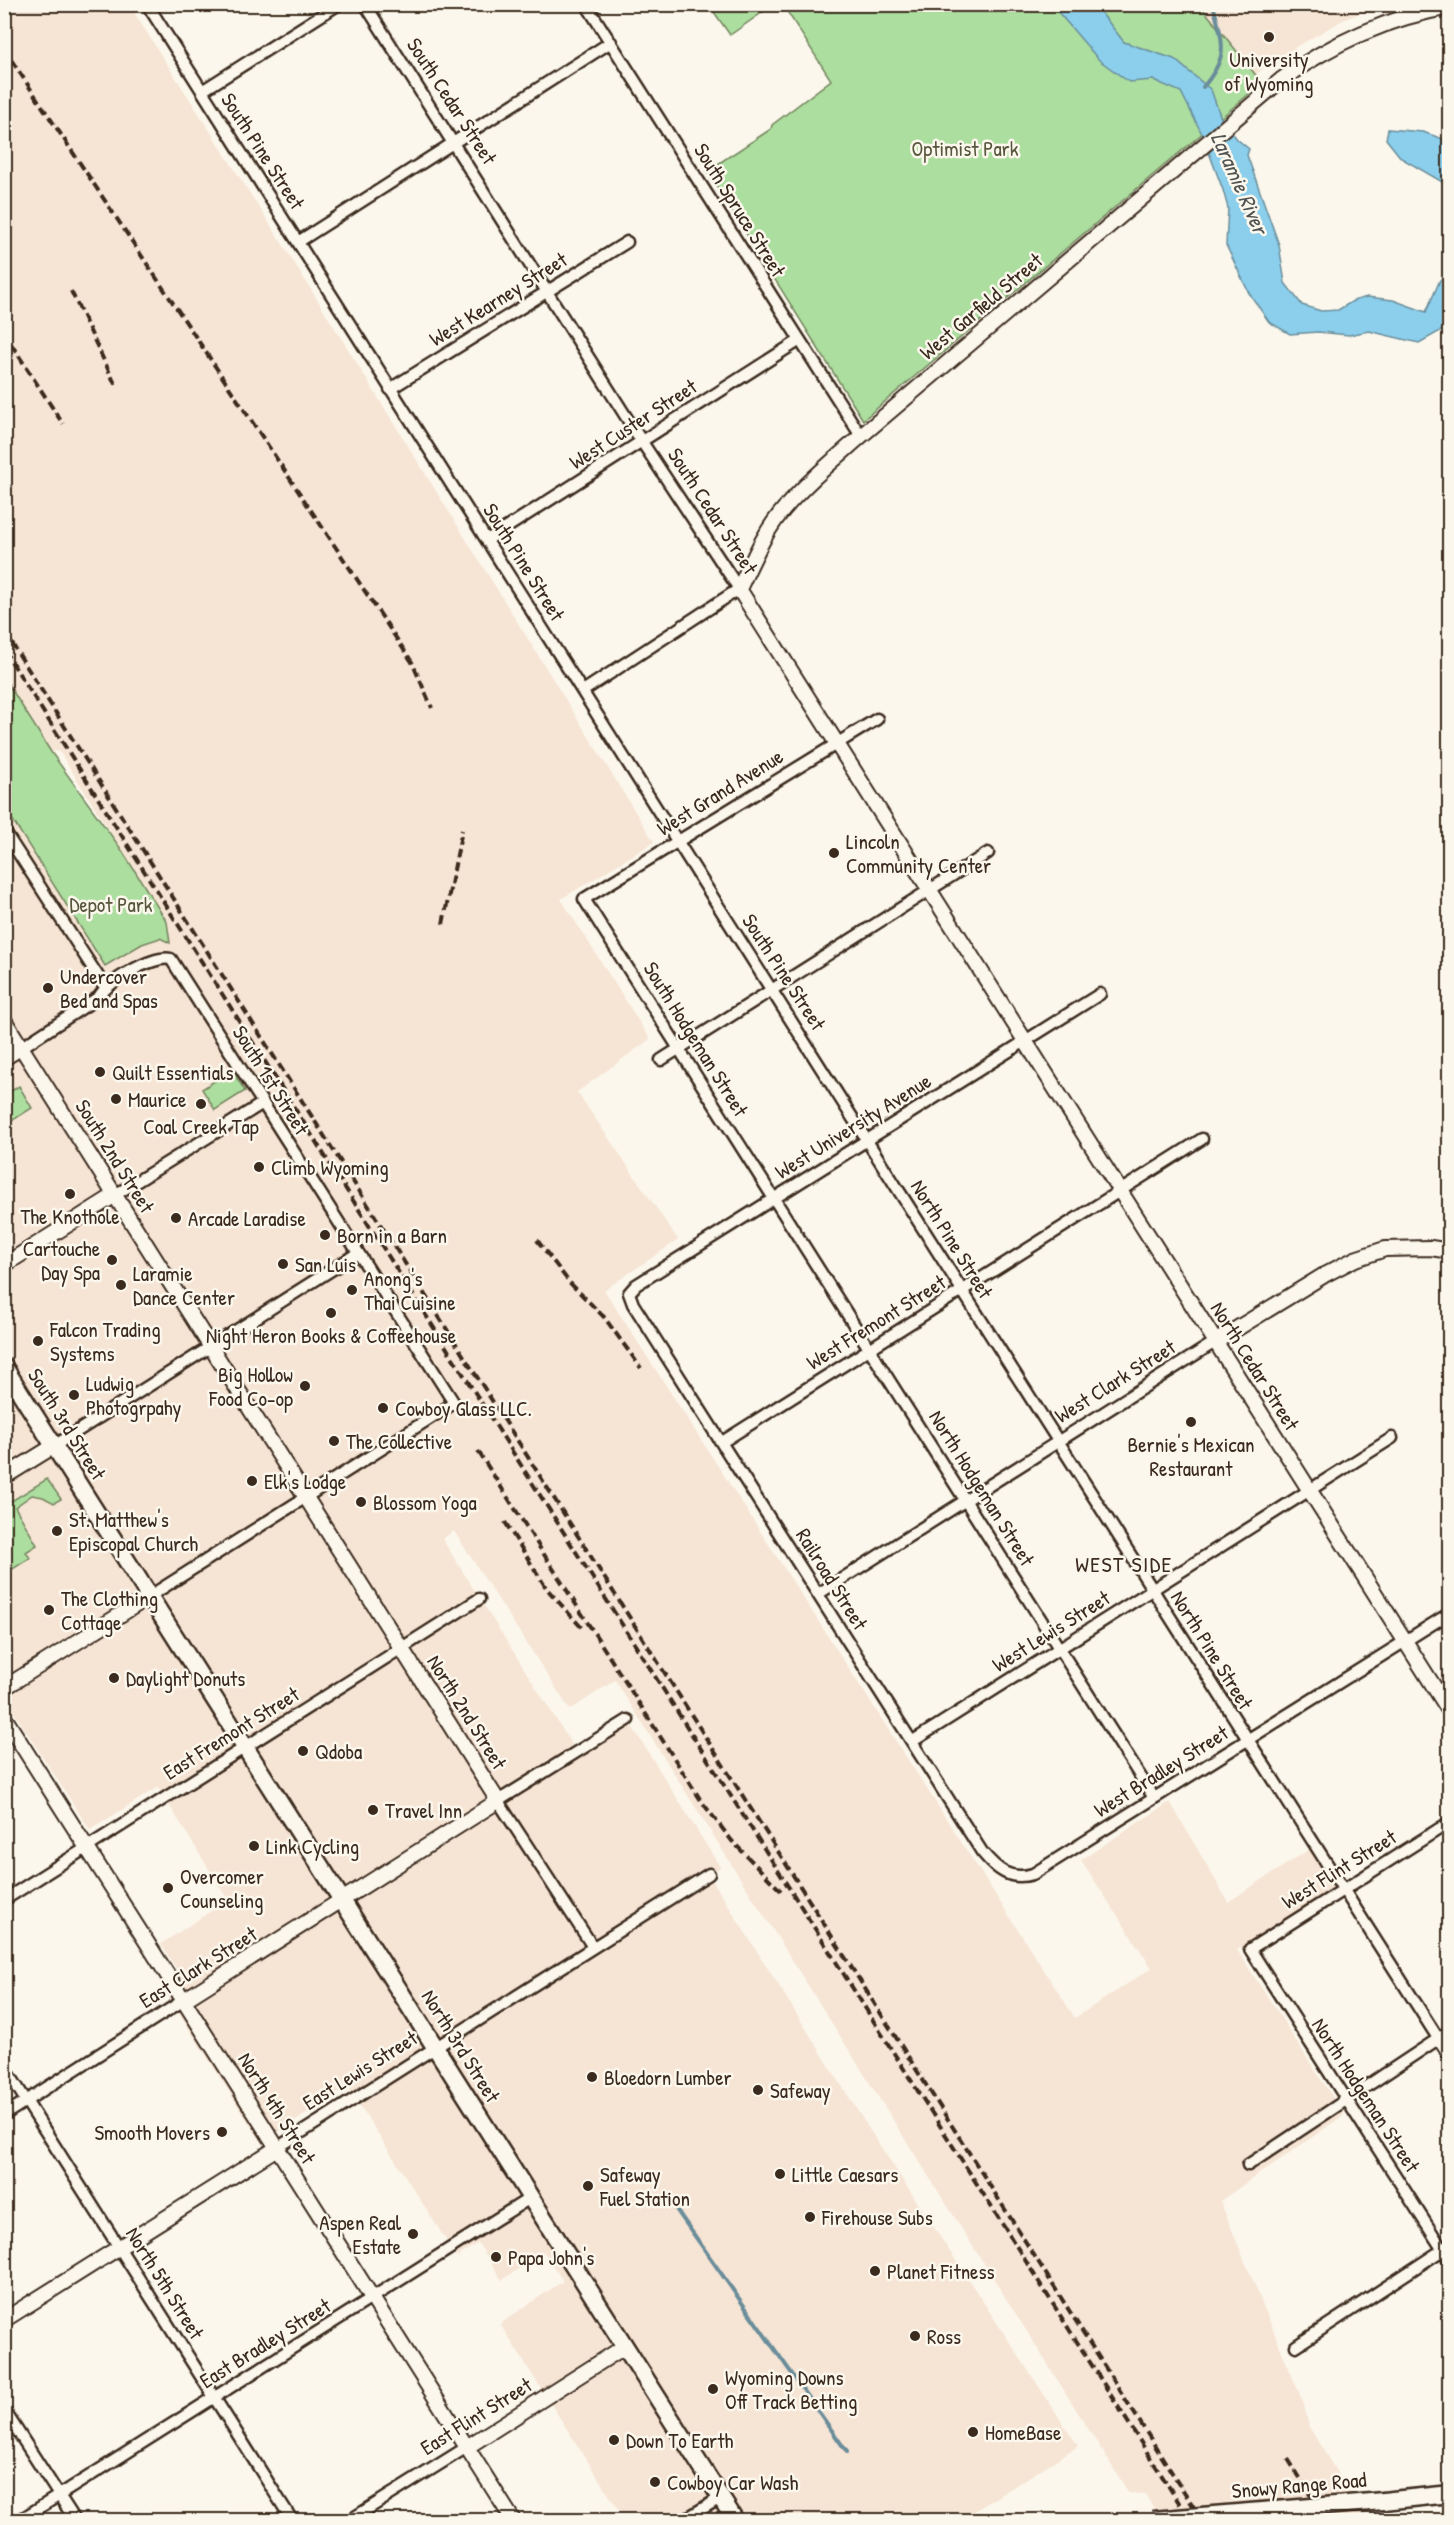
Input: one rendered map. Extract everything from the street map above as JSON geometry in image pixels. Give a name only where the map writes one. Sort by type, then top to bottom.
[{"type":"main road","name":"South 3rd Street","points":[[4,1367],[150,1596]]},
{"type":"main road","name":"North 3rd Street","points":[[150,1596],[735,2520]]},
{"type":"main road","name":"Snowy Range Road","points":[[1153,2520],[1449,2494]]},
{"type":"street","name":"South Pine Street","points":[[147,4],[867,1140]]},
{"type":"street","points":[[202,92],[339,4]]},
{"type":"street","name":"South Cedar Street","points":[[365,4],[642,442],[739,589],[1024,1041]]},
{"type":"street","name":"South Spruce Street","points":[[586,4],[861,435]]},
{"type":"street","name":"West Garfield Street","points":[[583,691],[739,589],[769,531],[783,510],[861,435],[1295,70],[1351,39],[1381,26],[1449,7]]},
{"type":"street","points":[[298,242],[610,42]]},
{"type":"street","name":"West Kearney Street","points":[[390,389],[627,242]]},
{"type":"street","name":"West Custer Street","points":[[487,540],[800,340]]},
{"type":"street","name":"West Grand Avenue","points":[[584,899],[877,719]]},
{"type":"street","points":[[4,831],[8,843],[105,987],[99,997],[4,1058]]},
{"type":"street","points":[[661,1060],[988,854]]},
{"type":"street","name":"South Hodgeman Street","points":[[584,899],[775,1199]]},
{"type":"street","name":"South 1st Street","points":[[105,987],[163,958],[171,959],[454,1403],[306,1497]]},
{"type":"street","name":"West University Avenue","points":[[629,1293],[636,1285],[1100,994]]},
{"type":"street","name":"South 2nd Street","points":[[4,1020],[306,1497]]},
{"type":"street","name":"North Cedar Street","points":[[1024,1041],[1449,1712]]},
{"type":"street","points":[[4,1265],[263,1103]]},
{"type":"street","name":"West Fremont Street","points":[[722,1442],[1202,1139]]},
{"type":"street","name":"North Pine Street","points":[[867,1140],[961,1292],[1449,2057]]},
{"type":"street","name":"North Hodgeman Street","points":[[775,1199],[1154,1798]]},
{"type":"street","name":"West Clark Street","points":[[818,1594],[1326,1274],[1355,1259],[1392,1249],[1431,1248],[1449,1251]]},
{"type":"street","points":[[4,1477],[358,1253]]},
{"type":"street","name":"Railroad Street","points":[[629,1293],[633,1304],[982,1852],[1001,1871],[1012,1876]]},
{"type":"street","name":"West Lewis Street","points":[[913,1741],[1392,1438]]},
{"type":"street","points":[[4,1688],[306,1497]]},
{"type":"street","name":"North 2nd Street","points":[[306,1497],[593,1947]]},
{"type":"street","name":"East Fremont Street","points":[[4,1900],[479,1599]]},
{"type":"street","name":"West Bradley Street","points":[[1012,1876],[1022,1877],[1033,1874],[1449,1613]]},
{"type":"street","name":"North 4th Street","points":[[4,1717],[513,2520]]},
{"type":"street","name":"East Clark Street","points":[[4,2115],[628,1720]]},
{"type":"street","name":"West Flint Street","points":[[1250,1948],[1449,1822]]},
{"type":"street","name":"East Lewis Street","points":[[4,2320],[709,1874]]},
{"type":"street","name":"North Hodgeman Street","points":[[1250,1948],[1345,2099],[1446,2247],[1449,2261]]},
{"type":"street","points":[[1248,2165],[1449,2031]]},
{"type":"street","name":"North 5th Street","points":[[4,2066],[292,2520]]},
{"type":"street","name":"East Bradley Street","points":[[20,2520],[530,2198]]},
{"type":"street","points":[[1296,2346],[1446,2247]]},
{"type":"street","name":"East Flint Street","points":[[350,2520],[624,2346]]},
{"type":"street","points":[[4,2410],[75,2520]]},
{"type":"street","points":[[684,2520],[720,2498]]},
{"type":"shaded area","points":[[5,5],[129,5],[285,248],[654,842],[561,899],[650,1039],[577,1092],[678,1240],[604,1290],[1075,2018],[1152,1968],[1081,1860],[1170,1802],[1228,1902],[1310,1849],[1334,1887],[1237,1950],[1344,2115],[1220,2201],[1304,2405],[1309,2427],[1366,2520],[1161,2520],[1145,2494],[1129,2493],[615,1680],[570,1710],[454,1531],[442,1539],[576,1751],[628,1720],[720,1867],[709,1875],[869,2129],[1078,2446],[960,2520],[625,2520],[500,2324],[563,2281],[544,2252],[502,2280],[478,2243],[457,2257],[348,2087],[262,2143],[166,1993],[184,1981],[161,1944],[228,1900],[158,1787],[90,1830],[8,1703],[5,1704],[4,808],[105,966],[142,944],[160,938],[170,943],[167,922],[61,754],[58,751],[51,752],[4,679]]},
{"type":"shaded area","name":"University of Wyoming","points":[[1200,5],[1380,5],[1343,20],[1282,55],[1255,75]]},
{"type":"green space","points":[[709,5],[773,5],[730,35]]},
{"type":"green space","name":"Optimist Park","points":[[783,5],[1200,5],[1262,83],[863,420],[707,171],[771,129],[772,125],[831,80]]},
{"type":"green space","name":"Depot Park","points":[[5,679],[51,752],[121,849],[167,922],[170,943],[160,938],[142,944],[105,966],[5,808]]},
{"type":"green space","points":[[232,1070],[245,1091],[215,1110],[202,1089]]},
{"type":"green space","points":[[19,1086],[32,1108],[5,1125],[5,1095]]},
{"type":"green space","points":[[47,1479],[61,1499],[54,1503],[43,1497],[32,1495],[15,1507],[37,1545],[26,1552],[30,1558],[5,1574],[5,1505]]},
{"type":"water","name":"Laramie River","points":[[1052,5],[1095,5],[1124,42],[1174,59],[1211,90],[1221,118],[1237,139],[1249,149],[1247,155],[1279,245],[1285,283],[1302,305],[1321,311],[1338,310],[1353,301],[1367,297],[1393,300],[1426,312],[1440,280],[1449,273],[1449,331],[1442,330],[1419,343],[1369,331],[1349,335],[1318,332],[1290,334],[1269,322],[1249,293],[1226,245],[1228,208],[1223,190],[1202,134],[1181,92],[1153,80],[1129,82],[1099,60]]},
{"type":"water","points":[[1388,129],[1423,132],[1449,141],[1449,186],[1401,158],[1386,139]]},
{"type":"waterway","points":[[1203,87],[1212,76],[1221,56],[1221,38],[1213,4]]},
{"type":"waterway","points":[[666,2195],[847,2452]]},
{"type":"railway","points":[[4,49],[412,662],[432,708]]},
{"type":"railway","points":[[71,291],[116,386]]},
{"type":"railway","points":[[4,333],[63,424]]},
{"type":"railway","points":[[4,631],[1202,2520]]},
{"type":"railway","points":[[4,650],[1190,2520]]},
{"type":"railway","points":[[443,924],[462,830]]},
{"type":"railway","points":[[537,1240],[569,1282],[604,1317],[641,1368]]},
{"type":"railway","points":[[478,1451],[702,1802],[732,1841],[784,1894]]},
{"type":"railway","points":[[505,1522],[547,1589],[582,1628]]},
{"type":"railway","points":[[1288,2459],[1327,2520]]},
{"type":"place","name":"University of Wyoming","points":[[1269,37]]},
{"type":"place","name":"Lincoln Community Center","points":[[834,853]]},
{"type":"place","name":"Undercover Bed and Spas","points":[[48,988]]},
{"type":"place","name":"Quilt Essentials","points":[[100,1072]]},
{"type":"place","name":"Maurice","points":[[116,1099]]},
{"type":"place","name":"Coal Creek Tap","points":[[201,1104]]},
{"type":"place","name":"Climb Wyoming","points":[[259,1167]]},
{"type":"place","name":"The Knothole","points":[[70,1194]]},
{"type":"place","name":"Arcade Laradise","points":[[176,1218]]},
{"type":"place","name":"Born in a Barn","points":[[325,1235]]},
{"type":"place","name":"Cartouche Day Spa","points":[[112,1260]]},
{"type":"place","name":"San Luis","points":[[283,1264]]},
{"type":"place","name":"Laramie Dance Center","points":[[121,1285]]},
{"type":"place","name":"Anong's Thai Cuisine","points":[[352,1290]]},
{"type":"place","name":"Night Heron Books & Coffeehouse","points":[[331,1313]]},
{"type":"place","name":"Falcon Trading Systems","points":[[38,1341]]},
{"type":"place","name":"Big Hollow Food Co-op","points":[[305,1386]]},
{"type":"place","name":"Ludwig Photogrpahy","points":[[74,1395]]},
{"type":"place","name":"Cowboy Glass LLC.","points":[[383,1408]]},
{"type":"place","name":"Bernie's Mexican Restaurant","points":[[1191,1422]]},
{"type":"place","name":"The Collective","points":[[334,1441]]},
{"type":"place","name":"Elk's Lodge","points":[[252,1481]]},
{"type":"place","name":"Blossom Yoga","points":[[361,1502]]},
{"type":"place","name":"St. Matthew's Episcopal Church","points":[[57,1531]]},
{"type":"place","name":"The Clothing Cottage","points":[[49,1610]]},
{"type":"place","name":"Daylight Donuts","points":[[114,1678]]},
{"type":"place","name":"Qdoba","points":[[303,1751]]},
{"type":"place","name":"Travel Inn","points":[[373,1810]]},
{"type":"place","name":"Link Cycling","points":[[254,1846]]},
{"type":"place","name":"Overcomer Counseling","points":[[168,1888]]},
{"type":"place","name":"Bloedorn Lumber","points":[[592,2077]]},
{"type":"place","name":"Safeway","points":[[758,2090]]},
{"type":"place","name":"Smooth Movers","points":[[222,2132]]},
{"type":"place","name":"Little Caesars","points":[[780,2174]]},
{"type":"place","name":"Safeway Fuel Station","points":[[588,2186]]},
{"type":"place","name":"Firehouse Subs","points":[[810,2217]]},
{"type":"place","name":"Aspen Real Estate","points":[[413,2234]]},
{"type":"place","name":"Papa John's","points":[[496,2257]]},
{"type":"place","name":"Planet Fitness","points":[[875,2271]]},
{"type":"place","name":"Ross","points":[[915,2336]]},
{"type":"place","name":"Wyoming Downs Off Track Betting","points":[[713,2389]]},
{"type":"place","name":"HomeBase","points":[[973,2432]]},
{"type":"place","name":"Down To Earth","points":[[614,2440]]},
{"type":"place","name":"Cowboy Car Wash","points":[[655,2482]]},
{"type":"district","name":"WEST SIDE","points":[[1124,1564]]}]
